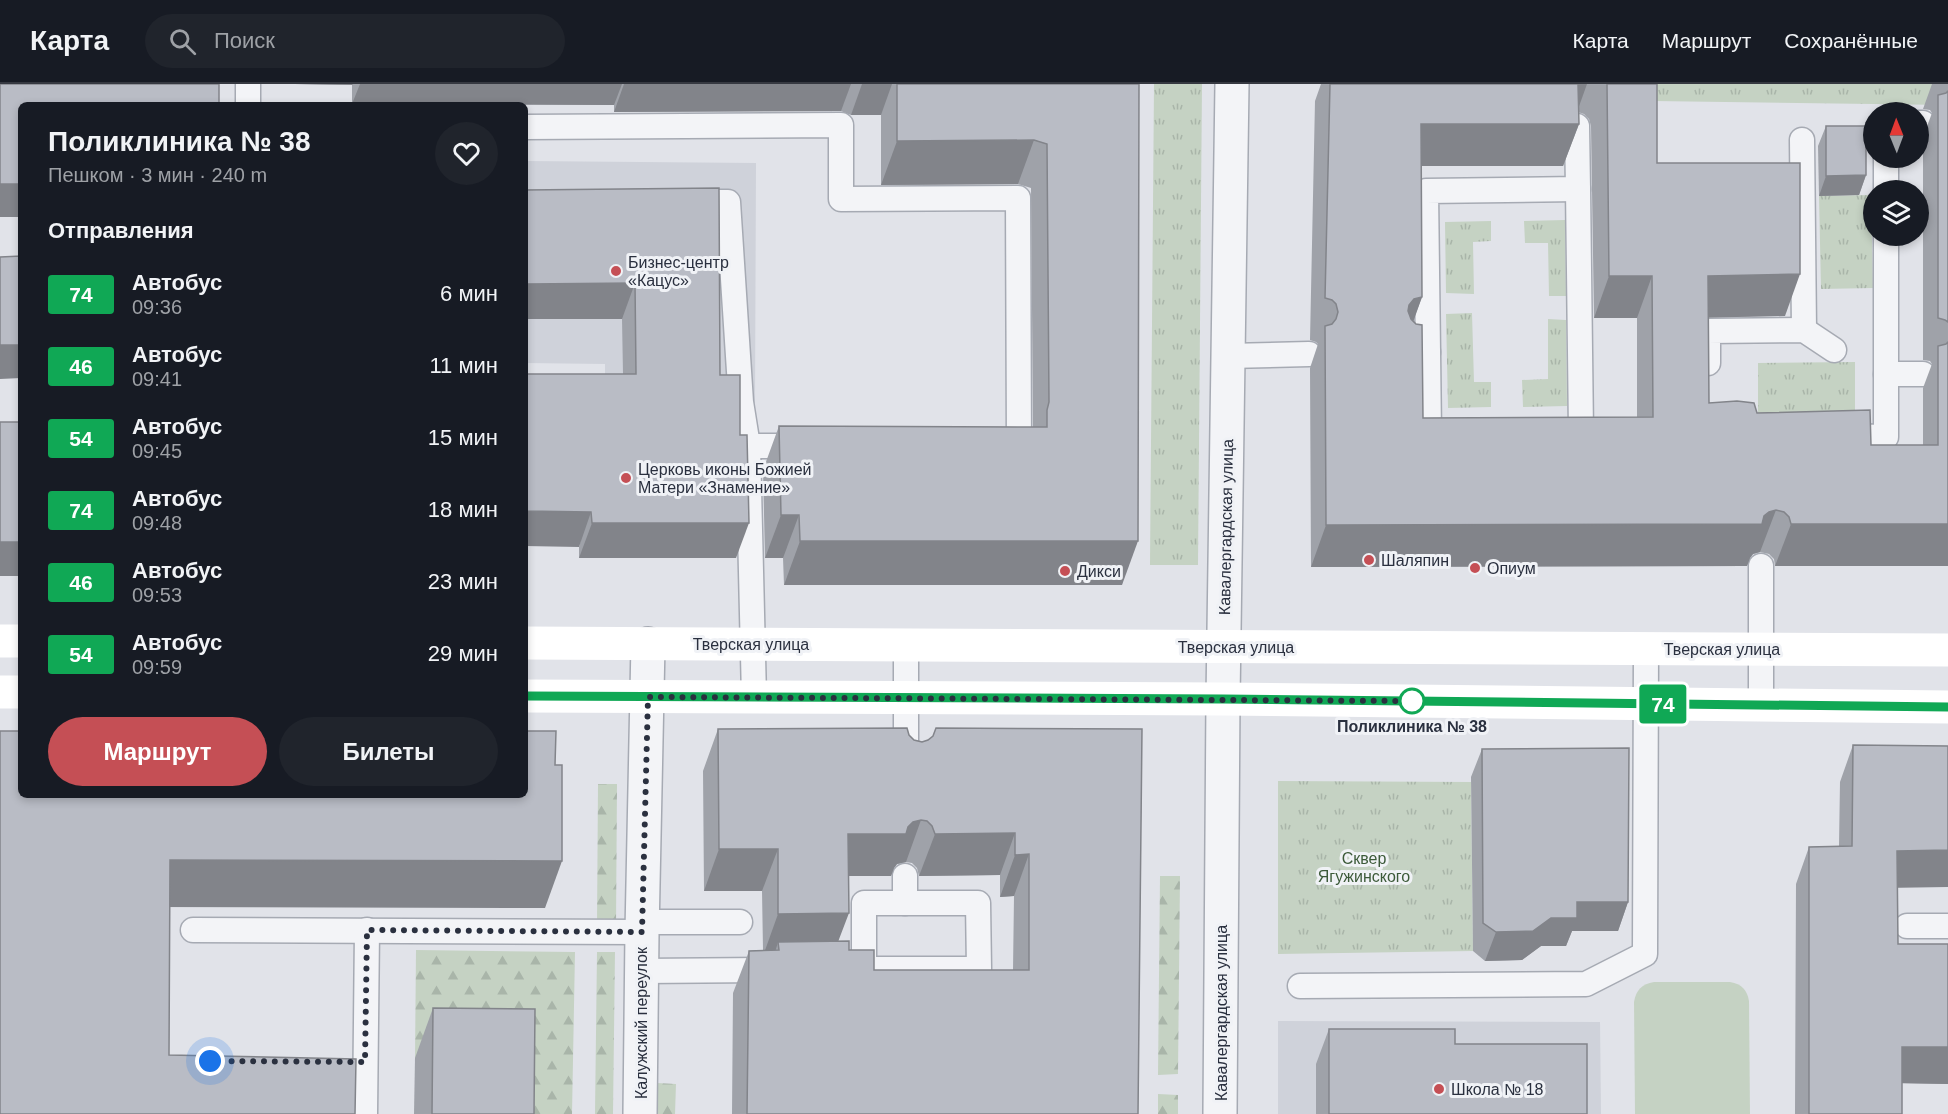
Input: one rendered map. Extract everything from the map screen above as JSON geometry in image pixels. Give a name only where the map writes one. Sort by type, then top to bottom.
[{"type":"street","name":"Кавалергардская улица","points":[[1220,1114],[1223,699],[1232,84]]},
{"type":"street","points":[[0,641],[18,641]]},
{"type":"street","name":"Тверская улица","points":[[528,643],[1948,650]]},
{"type":"street","name":"Калужский переулок","points":[[640,1114],[648,644]]},
{"type":"street","points":[[0,692],[18,692]]},
{"type":"street","points":[[528,696],[1223,699],[1948,707]]},
{"type":"lane","points":[[248,84],[248,102]]},
{"type":"lane","points":[[528,127],[634,120],[840,125],[841,199],[1018,198],[1019,446],[986,446]]},
{"type":"lane","points":[[1539,433],[1581,432],[1577,126]]},
{"type":"lane","points":[[1802,140],[1804,330]]},
{"type":"lane","points":[[1463,434],[1429,434],[1418,352],[1426,191],[1578,189]]},
{"type":"lane","points":[[668,202],[728,202],[741,402],[748,446],[754,697]]},
{"type":"lane","points":[[1818,436],[1886,437],[1886,246]]},
{"type":"lane","points":[[1708,381],[1708,331],[1804,330],[1834,350]]},
{"type":"lane","points":[[1228,356],[1310,354]]},
{"type":"lane","points":[[1886,374],[1923,374]]},
{"type":"lane","points":[[748,446],[829,446]]},
{"type":"lane","points":[[1761,566],[1761,705]]},
{"type":"lane","points":[[906,645],[906,770]]},
{"type":"lane","points":[[1300,986],[1586,984],[1646,954],[1646,649]]},
{"type":"lane","points":[[905,876],[905,903]]},
{"type":"lane","points":[[832,970],[979,969],[978,903],[864,903],[864,969]]},
{"type":"lane","points":[[193,930],[642,927],[740,922]]},
{"type":"lane","points":[[1907,926],[1948,926]]},
{"type":"lane","points":[[365,1114],[367,930]]},
{"type":"lane","points":[[642,971],[801,970]]},
{"type":"lane","points":[[341,1062],[365,1062]]},
{"type":"shaded area","name":"Бизнес-центр «Кацус»","points":[[528,161],[756,163],[755,403],[605,402],[605,364],[528,363]]},
{"type":"shaded area","name":"Школа № 18","points":[[1278,1021],[1600,1022],[1601,1114],[1278,1114]]},
{"type":"green space","points":[[1154,84],[1202,84],[1198,565],[1150,565]]},
{"type":"green space","points":[[1423,84],[1948,84],[1948,105],[1929,105],[1929,102],[1863,102],[1863,104],[1424,98]]},
{"type":"green space","points":[[1863,195],[1863,246],[1872,246],[1873,288],[1821,289],[1819,196]]},
{"type":"green space","points":[[1565,220],[1566,296],[1549,296],[1548,243],[1525,243],[1524,221]]},
{"type":"green space","points":[[1491,221],[1491,241],[1473,242],[1474,294],[1446,293],[1445,222]]},
{"type":"green space","points":[[1472,313],[1474,382],[1491,382],[1491,407],[1448,408],[1446,314]]},
{"type":"green space","points":[[1548,319],[1566,320],[1567,406],[1523,407],[1522,380],[1548,379]]},
{"type":"green space","points":[[1855,362],[1855,421],[1758,422],[1758,363]]},
{"type":"green space","name":"Сквер Ягужинского","points":[[1278,781],[1471,782],[1473,951],[1278,954]]},
{"type":"green space","points":[[598,784],[617,784],[616,925],[597,924]]},
{"type":"green space","points":[[1160,876],[1180,876],[1178,1074],[1158,1075]]},
{"type":"green space","points":[[416,950],[575,952],[572,1114],[517,1114],[415,1058]]},
{"type":"green space","points":[[597,952],[615,952],[613,1114],[595,1114]]},
{"type":"green space","points":[[1654,982],[1730,982],[1738,984],[1745,991],[1749,1001],[1750,1114],[1635,1114],[1634,1002],[1640,988]]},
{"type":"green space","points":[[657,1083],[676,1084],[675,1114],[656,1114]]},
{"type":"green space","points":[[1158,1094],[1178,1095],[1178,1114],[1158,1114]]},
{"type":"building","points":[[0,84],[219,84],[219,102],[18,102],[18,184],[0,184]]},
{"type":"building","points":[[897,84],[1139,84],[1138,541],[800,541],[799,515],[781,515],[779,426],[1047,427],[1049,402],[1047,144],[1034,140],[897,141]]},
{"type":"building","points":[[1330,84],[1578,84],[1579,124],[1421,124],[1422,297],[1414,299],[1408,311],[1416,324],[1422,325],[1423,418],[1653,417],[1652,276],[1609,276],[1607,84],[1657,84],[1657,163],[1800,163],[1800,274],[1708,276],[1709,403],[1737,401],[1754,403],[1757,413],[1870,410],[1871,445],[1938,445],[1938,346],[1948,342],[1948,524],[1791,524],[1784,512],[1776,510],[1764,516],[1762,524],[1326,525],[1325,326],[1332,324],[1338,312],[1336,304],[1325,298]]},
{"type":"building","points":[[1948,91],[1948,322],[1938,318],[1938,95]]},
{"type":"building","points":[[1826,126],[1863,126],[1863,168],[1866,168],[1866,175],[1826,176]]},
{"type":"building","points":[[719,188],[720,375],[740,375],[740,435],[747,435],[749,523],[592,523],[591,512],[528,511],[528,374],[636,374],[635,283],[528,284],[528,190]]},
{"type":"building","points":[[18,256],[18,345],[0,345],[0,257]]},
{"type":"building","points":[[0,422],[18,422],[18,542],[0,542]]},
{"type":"building","points":[[907,728],[914,740],[922,742],[933,736],[936,728],[1142,729],[1138,1114],[747,1114],[749,951],[779,950],[778,942],[849,941],[849,950],[874,950],[874,970],[1029,970],[1029,854],[1015,855],[1015,833],[935,834],[927,821],[921,820],[913,822],[906,834],[848,834],[849,913],[778,914],[778,849],[719,849],[718,729]]},
{"type":"building","points":[[0,731],[18,731],[18,798],[528,798],[528,731],[556,731],[555,765],[562,765],[562,861],[170,860],[169,1055],[356,1059],[355,1114],[0,1114]]},
{"type":"building","points":[[1853,745],[1948,746],[1948,850],[1897,851],[1898,944],[1948,944],[1948,1047],[1902,1047],[1902,1114],[1809,1114],[1809,847],[1852,846]]},
{"type":"building","points":[[1629,748],[1628,902],[1577,902],[1577,918],[1551,918],[1533,931],[1496,932],[1483,923],[1482,749]]},
{"type":"building","points":[[433,1008],[535,1009],[534,1114],[432,1114]]},
{"type":"building","name":"Школа № 18","points":[[1329,1029],[1455,1029],[1455,1044],[1587,1044],[1587,1114],[1329,1114]]},
{"type":"bus line","name":"74","points":[[528,696],[1223,699],[1948,707]]},
{"type":"place","name":"Бизнес-центр «Кацус»","points":[[616,271]]},
{"type":"place","name":"Церковь иконы Божией Матери «Знамение»","points":[[626,478]]},
{"type":"place","name":"Шаляпин","points":[[1369,560]]},
{"type":"place","name":"Опиум","points":[[1475,568]]},
{"type":"place","name":"Дикси","points":[[1065,571]]},
{"type":"place","name":"Поликлиника № 38","points":[[1412,701]]},
{"type":"place","name":"Школа № 18","points":[[1439,1089]]},
{"type":"route","points":[[210,1061],[365,1062],[367,930],[642,932],[648,697],[1412,701]]}]
